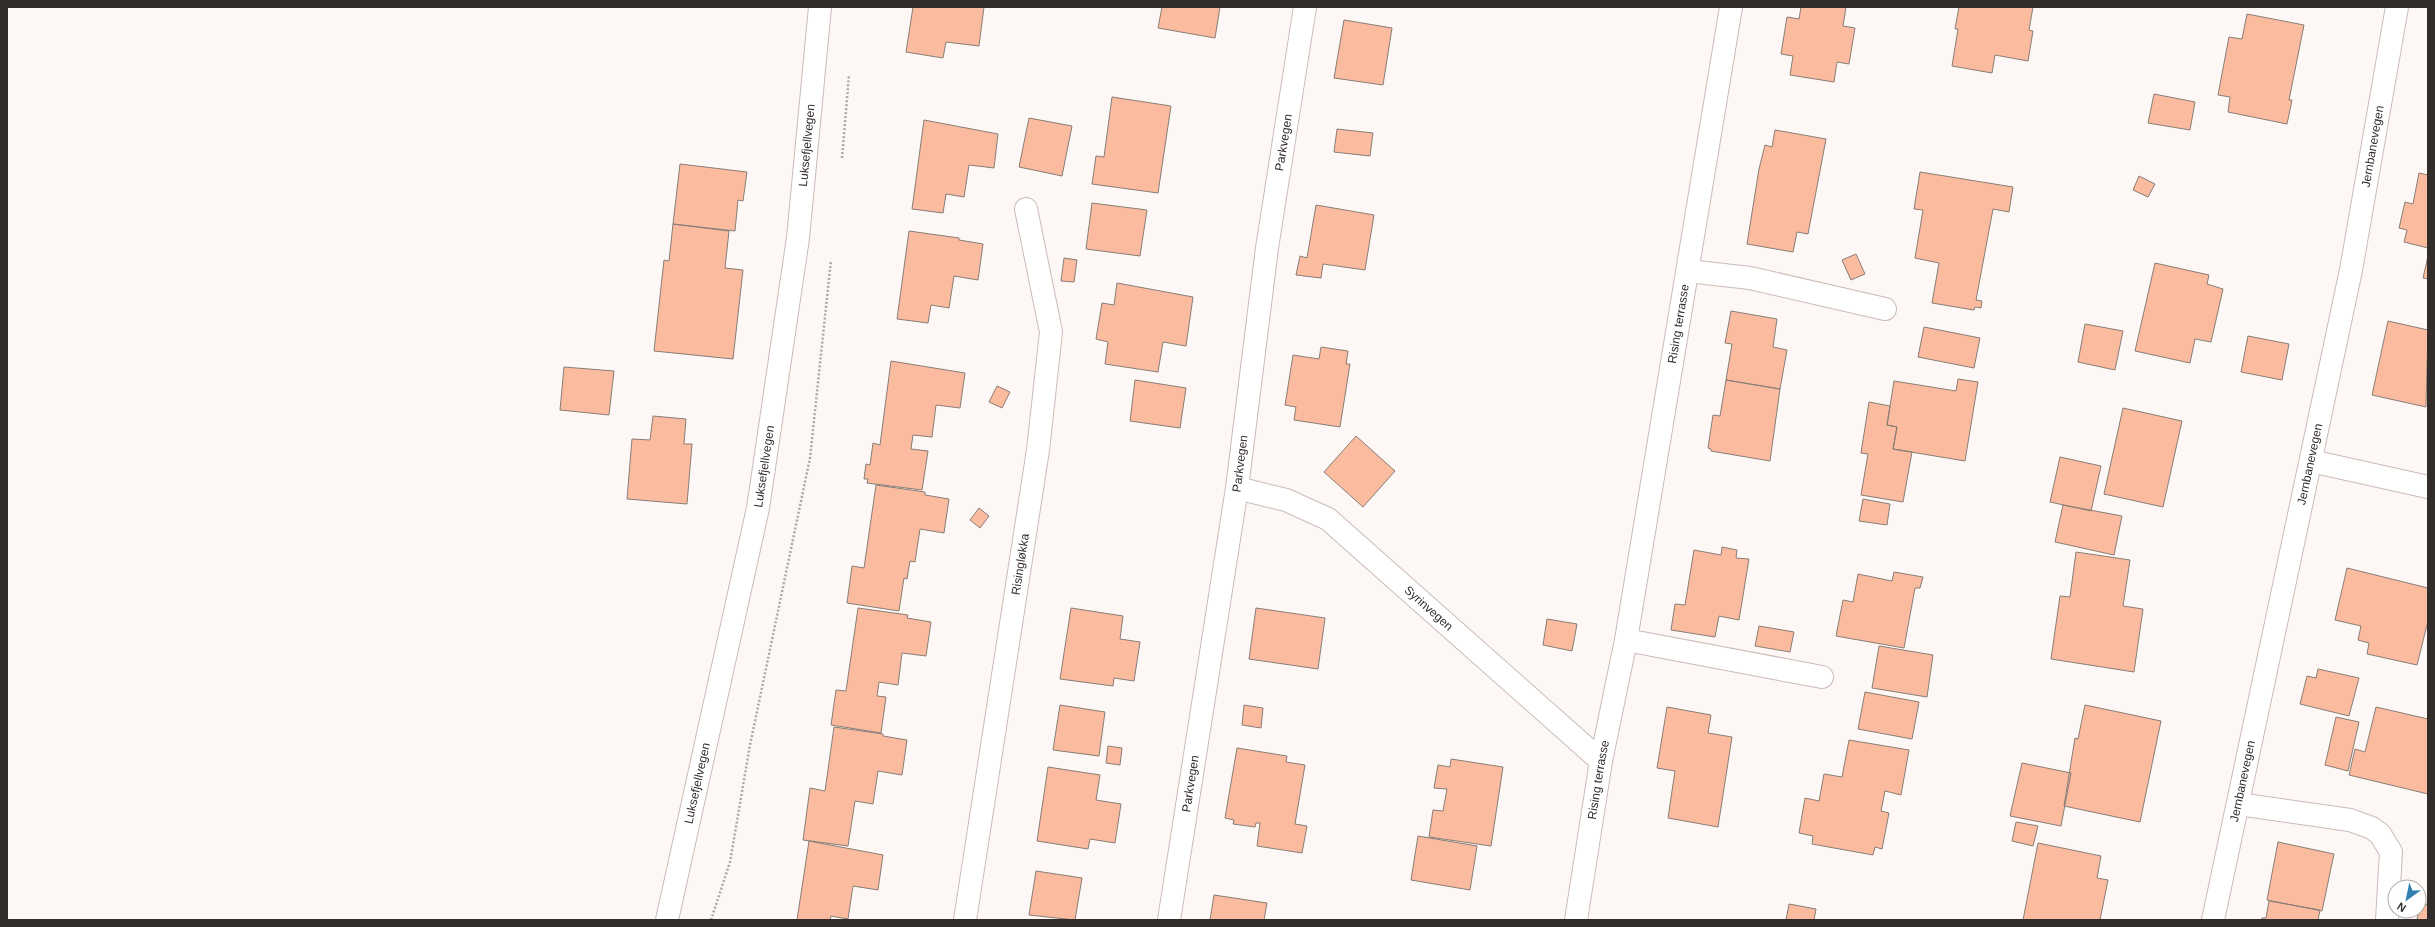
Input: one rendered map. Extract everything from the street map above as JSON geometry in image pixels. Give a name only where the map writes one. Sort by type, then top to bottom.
[{"type":"street","name":"Luksefjellvegen","points":[[667,920],[758,508],[798,238],[820,7]]},
{"type":"street","name":"Parkvegen","points":[[1169,920],[1237,488],[1268,248],[1305,7]]},
{"type":"street","name":"Rising terrasse","points":[[1576,920],[1601,761],[1626,640],[1731,7]]},
{"type":"street","name":"Jernbanevegen","points":[[2213,920],[2351,270],[2397,7]]},
{"type":"street","name":"Risingløkka","points":[[965,920],[1038,450],[1050,332],[1026,209]]},
{"type":"street","points":[[1688,271],[1750,278],[1885,309]]},
{"type":"street","points":[[2311,461],[2428,487]]},
{"type":"street","name":"Syrinvegen","points":[[1237,488],[1286,500],[1328,519],[1601,761]]},
{"type":"street","points":[[1626,640],[1822,677]]},
{"type":"street","points":[[2238,804],[2350,820],[2372,828],[2380,834],[2391,852],[2387,920]]},
{"type":"building","points":[[913,7],[984,7],[979,46],[946,42],[943,58],[906,52]]},
{"type":"building","points":[[1162,7],[1220,7],[1215,38],[1158,28]]},
{"type":"building","points":[[1801,7],[1846,7],[1843,26],[1855,28],[1849,64],[1837,62],[1834,82],[1790,75],[1793,56],[1781,54],[1787,17],[1799,19]]},
{"type":"building","points":[[1959,7],[2033,7],[2029,30],[2033,31],[2028,61],[1995,55],[1992,73],[1952,66],[1958,29],[1955,29]]},
{"type":"building","points":[[2247,14],[2304,25],[2289,100],[2292,100],[2287,124],[2228,112],[2230,97],[2218,95],[2229,37],[2242,39]]},
{"type":"building","points":[[1344,20],[1392,28],[1383,85],[1334,78]]},
{"type":"building","points":[[2154,94],[2195,102],[2190,130],[2148,123]]},
{"type":"building","points":[[1112,97],[1171,106],[1158,193],[1092,184],[1096,156],[1104,157]]},
{"type":"building","points":[[1029,118],[1072,126],[1062,176],[1019,167]]},
{"type":"building","points":[[924,120],[998,134],[994,168],[969,165],[964,197],[946,194],[943,213],[912,209]]},
{"type":"building","points":[[1337,129],[1373,133],[1370,156],[1334,152]]},
{"type":"building","points":[[1775,130],[1826,139],[1808,234],[1797,232],[1793,252],[1747,244],[1759,169],[1765,145],[1772,147]]},
{"type":"building","points":[[680,164],[747,172],[743,201],[738,200],[735,231],[673,224]]},
{"type":"building","points":[[1920,172],[2013,187],[2009,212],[1993,209],[1976,300],[1982,301],[1981,308],[1975,307],[1974,310],[1932,303],[1939,263],[1915,258],[1923,210],[1914,209]]},
{"type":"building","points":[[2419,173],[2428,175],[2428,248],[2404,242],[2407,230],[2399,228],[2405,202],[2413,204]]},
{"type":"building","points":[[2139,176],[2155,184],[2148,197],[2133,190]]},
{"type":"building","points":[[1092,203],[1147,210],[1140,256],[1086,249]]},
{"type":"building","points":[[1316,205],[1374,215],[1365,270],[1323,264],[1321,278],[1296,275],[1300,256],[1307,258]]},
{"type":"building","points":[[673,224],[729,231],[725,268],[743,270],[733,359],[654,351],[664,260],[669,261]]},
{"type":"building","points":[[909,231],[959,238],[959,240],[983,244],[978,280],[954,276],[949,308],[931,305],[928,323],[897,319]]},
{"type":"building","points":[[1856,254],[1865,274],[1851,280],[1842,260]]},
{"type":"building","points":[[2428,256],[2428,279],[2423,278]]},
{"type":"building","points":[[1064,258],[1077,260],[1074,282],[1061,281]]},
{"type":"building","points":[[2155,263],[2209,275],[2207,284],[2223,289],[2211,342],[2195,339],[2190,363],[2135,351]]},
{"type":"building","points":[[1117,283],[1193,297],[1186,346],[1163,342],[1158,372],[1105,364],[1108,342],[1096,339],[1102,303],[1114,305]]},
{"type":"building","points":[[1731,311],[1777,319],[1773,347],[1787,350],[1780,389],[1726,380],[1732,344],[1725,343]]},
{"type":"building","points":[[2388,321],[2428,330],[2426,407],[2372,395]]},
{"type":"building","points":[[2085,324],[2123,331],[2115,370],[2078,362]]},
{"type":"building","points":[[1924,327],[1980,338],[1974,368],[1918,357]]},
{"type":"building","points":[[2248,336],[2289,344],[2282,380],[2241,372]]},
{"type":"building","points":[[1321,347],[1348,351],[1346,364],[1350,364],[1340,427],[1294,420],[1296,407],[1285,405],[1293,355],[1319,359]]},
{"type":"building","points":[[891,361],[965,373],[960,408],[936,405],[932,437],[913,435],[911,449],[928,451],[922,490],[867,483],[868,479],[864,479],[866,464],[870,465],[873,443],[880,445]]},
{"type":"building","points":[[564,367],[614,371],[609,415],[560,410]]},
{"type":"building","points":[[1958,379],[1978,382],[1965,461],[1893,449],[1897,427],[1887,425],[1894,381],[1956,391]]},
{"type":"building","points":[[1135,380],[1186,388],[1180,428],[1130,421]]},
{"type":"building","points":[[1726,380],[1780,389],[1770,461],[1711,451],[1711,449],[1708,448],[1713,415],[1720,416]]},
{"type":"building","points":[[997,386],[1010,392],[1002,408],[989,402]]},
{"type":"building","points":[[1869,402],[1890,406],[1887,425],[1897,427],[1893,449],[1912,452],[1903,502],[1861,495],[1868,454],[1861,453]]},
{"type":"building","points":[[2123,408],[2182,421],[2163,507],[2104,494]]},
{"type":"building","points":[[653,416],[686,419],[684,444],[692,444],[687,504],[627,499],[632,439],[650,440]]},
{"type":"building","points":[[1356,436],[1395,471],[1363,507],[1324,472]]},
{"type":"building","points":[[2060,457],[2101,466],[2091,511],[2050,502]]},
{"type":"building","points":[[876,485],[925,492],[925,495],[949,499],[944,533],[920,529],[915,562],[910,561],[907,579],[904,578],[899,611],[847,603],[852,566],[864,568]]},
{"type":"building","points":[[1863,499],[1890,504],[1887,525],[1859,521]]},
{"type":"building","points":[[2063,505],[2122,516],[2114,555],[2055,542]]},
{"type":"building","points":[[979,508],[989,516],[980,528],[970,520]]},
{"type":"building","points":[[1722,547],[1737,550],[1736,558],[1749,559],[1739,620],[1719,616],[1715,637],[1671,630],[1675,604],[1685,605],[1694,550],[1721,555]]},
{"type":"building","points":[[2076,552],[2130,560],[2123,606],[2143,609],[2134,672],[2051,659],[2060,596],[2070,597]]},
{"type":"building","points":[[2347,568],[2428,588],[2428,621],[2417,665],[2367,654],[2369,643],[2358,640],[2361,626],[2335,620]]},
{"type":"building","points":[[1894,572],[1923,577],[1920,588],[1915,588],[1904,648],[1836,636],[1843,600],[1853,602],[1858,574],[1892,581]]},
{"type":"building","points":[[858,608],[908,615],[907,618],[931,622],[926,656],[902,653],[898,685],[879,682],[877,696],[886,697],[881,733],[831,725],[836,690],[846,691]]},
{"type":"building","points":[[1071,608],[1123,616],[1120,639],[1140,642],[1134,681],[1114,678],[1113,686],[1060,679]]},
{"type":"building","points":[[1256,608],[1325,618],[1318,669],[1249,659]]},
{"type":"building","points":[[1547,619],[1577,624],[1572,651],[1543,645]]},
{"type":"building","points":[[1759,626],[1794,632],[1790,652],[1755,646]]},
{"type":"building","points":[[1879,646],[1933,655],[1927,697],[1872,688]]},
{"type":"building","points":[[2318,669],[2359,678],[2349,716],[2300,704],[2307,676],[2316,678]]},
{"type":"building","points":[[1865,692],[1919,702],[1912,739],[1858,729]]},
{"type":"building","points":[[1060,705],[1105,712],[1099,756],[1053,750]]},
{"type":"building","points":[[1244,705],[1263,708],[1261,728],[1242,725]]},
{"type":"building","points":[[2085,705],[2161,721],[2140,822],[2064,806],[2075,738],[2078,739]]},
{"type":"building","points":[[1667,707],[1711,715],[1708,733],[1732,737],[1718,827],[1668,818],[1675,771],[1657,768]]},
{"type":"building","points":[[2376,707],[2428,719],[2428,794],[2349,775],[2355,749],[2365,752]]},
{"type":"building","points":[[2336,717],[2359,722],[2348,771],[2325,765]]},
{"type":"building","points":[[834,727],[883,734],[883,736],[907,740],[902,775],[878,771],[873,804],[855,801],[848,846],[803,840],[810,788],[825,791]]},
{"type":"building","points":[[1849,740],[1909,750],[1901,795],[1885,791],[1881,811],[1889,813],[1882,849],[1875,847],[1873,855],[1812,844],[1813,836],[1799,833],[1805,798],[1819,801],[1824,774],[1842,777]]},
{"type":"building","points":[[1108,746],[1122,748],[1120,765],[1106,763]]},
{"type":"building","points":[[1237,748],[1287,756],[1286,762],[1305,765],[1295,824],[1307,826],[1302,853],[1257,846],[1260,823],[1256,823],[1255,827],[1233,824],[1234,820],[1225,818]]},
{"type":"building","points":[[1451,759],[1503,767],[1491,846],[1429,837],[1433,810],[1443,811],[1447,789],[1434,788],[1438,765],[1450,767]]},
{"type":"building","points":[[2022,763],[2071,773],[2061,826],[2010,816]]},
{"type":"building","points":[[1048,767],[1100,775],[1096,800],[1121,804],[1115,843],[1090,839],[1088,849],[1037,841]]},
{"type":"building","points":[[2016,822],[2038,826],[2033,846],[2012,841]]},
{"type":"building","points":[[1418,836],[1477,846],[1470,890],[1411,880]]},
{"type":"building","points":[[809,841],[883,855],[878,890],[853,886],[848,919],[831,916],[830,920],[797,920]]},
{"type":"building","points":[[2278,842],[2334,854],[2322,911],[2267,900]]},
{"type":"building","points":[[2038,843],[2101,856],[2097,878],[2108,880],[2100,920],[2023,920]]},
{"type":"building","points":[[1036,871],[1082,878],[1075,920],[1029,915]]},
{"type":"building","points":[[1214,895],[1267,903],[1264,920],[1210,920]]},
{"type":"building","points":[[2428,899],[2428,920],[2417,920],[2427,919]]},
{"type":"building","points":[[2269,901],[2320,910],[2318,920],[2261,920],[2262,918],[2266,918]]},
{"type":"building","points":[[1789,904],[1816,909],[1814,920],[1786,920]]}]
